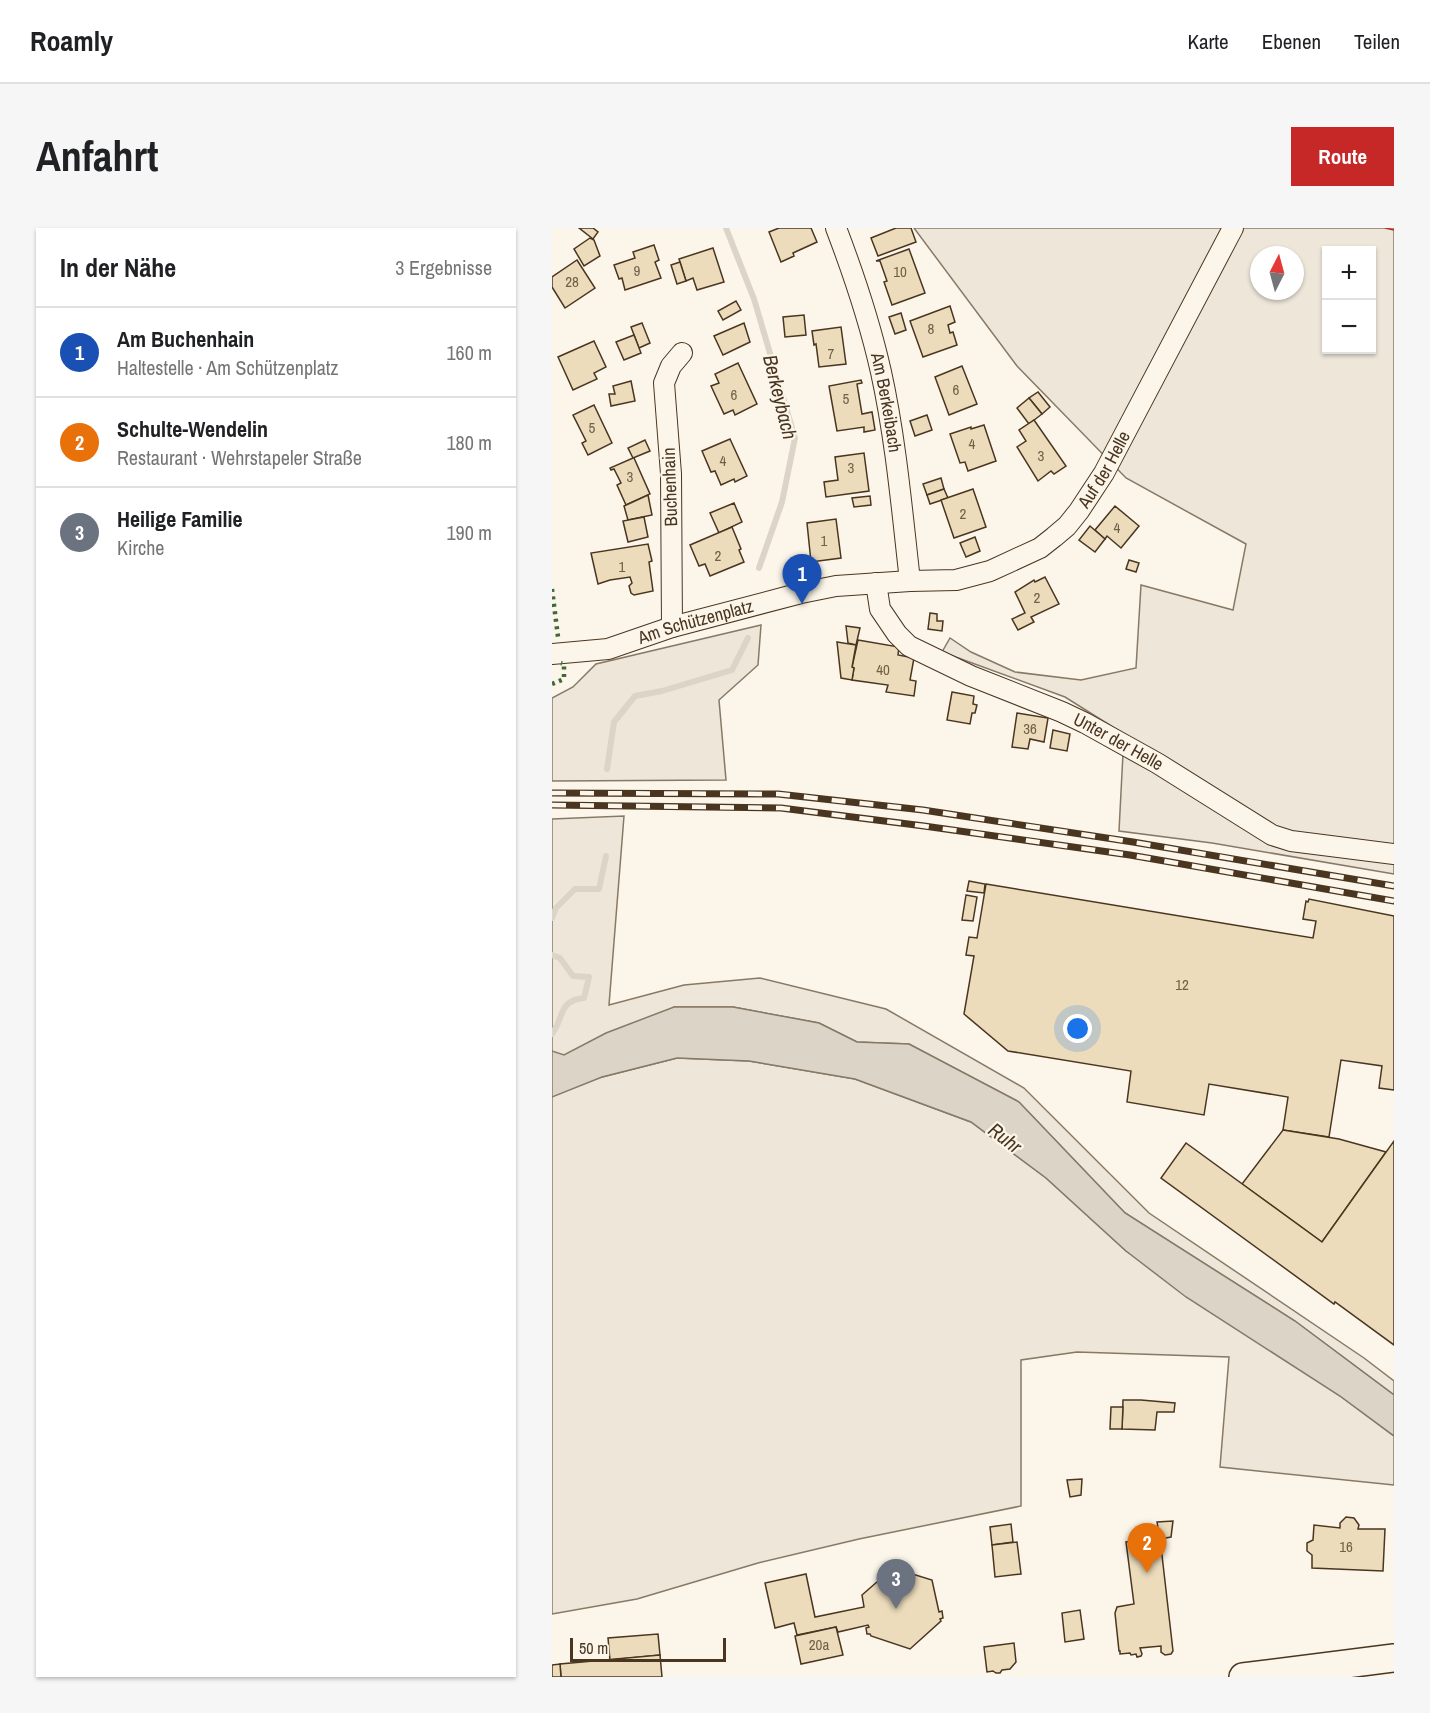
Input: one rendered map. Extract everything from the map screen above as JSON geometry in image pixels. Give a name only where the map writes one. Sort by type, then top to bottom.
[{"type":"main road","points":[[1243,1677],[1394,1658]]},
{"type":"street","name":"Am Berkeibach","points":[[836,228],[871,331],[881,373],[910,581]]},
{"type":"street","name":"Auf der Helle","points":[[876,583],[956,579],[990,571],[1040,548],[1067,526],[1116,452],[1233,228]]},
{"type":"street","name":"Buchenhain","points":[[672,627],[671,474],[664,383],[671,366],[682,353]]},
{"type":"street","name":"Am Schützenplatz","points":[[552,654],[608,649],[672,627],[801,593],[836,586],[876,583]]},
{"type":"street","name":"Unter der Helle","points":[[876,583],[880,609],[897,634],[909,646],[971,676],[1085,723],[1157,763],[1272,835],[1291,841],[1394,855]]},
{"type":"shaded area","points":[[914,228],[1394,228],[1394,851],[1281,834],[1171,767],[1166,776],[1270,842],[1394,861],[1394,874],[1212,843],[1119,831],[1124,734],[1065,697],[942,652],[950,638],[971,652],[1015,672],[1081,680],[1136,668],[1141,585],[1233,610],[1246,544],[1126,478],[1017,366]]},
{"type":"shaded area","points":[[761,625],[758,665],[719,700],[726,780],[552,781],[552,698],[573,687],[596,664]]},
{"type":"shaded area","points":[[624,816],[609,1005],[684,985],[760,978],[886,1009],[1024,1088],[1149,1213],[1364,1358],[1394,1381],[1394,1395],[1295,1321],[1125,1213],[1019,1102],[909,1044],[857,1042],[819,1023],[733,1007],[674,1007],[602,1077],[677,1058],[749,1061],[855,1079],[971,1122],[1046,1178],[1126,1251],[1340,1396],[1394,1436],[1394,1485],[1220,1467],[1229,1357],[1077,1352],[1021,1360],[1021,1506],[859,1539],[758,1563],[637,1599],[552,1614],[552,819]]},
{"type":"water","name":"Ruhr","points":[[674,1007],[733,1007],[819,1023],[857,1042],[909,1044],[1019,1102],[1125,1213],[1295,1321],[1394,1395],[1394,1436],[1340,1396],[1186,1297],[1126,1251],[1046,1178],[971,1122],[855,1079],[749,1061],[677,1058],[602,1077],[552,1097],[552,1051],[564,1055],[606,1033]]},
{"type":"building","points":[[579,228],[593,228],[598,232],[593,239]]},
{"type":"building","points":[[779,228],[811,228],[817,242],[793,253],[794,256],[781,262],[769,232]]},
{"type":"building","points":[[896,228],[911,228],[916,242],[878,256],[871,238]]},
{"type":"building","points":[[590,238],[594,240],[600,256],[584,266],[574,249]]},
{"type":"building","points":[[654,245],[659,260],[655,262],[661,278],[625,290],[622,278],[619,279],[614,265],[635,258],[633,252]]},
{"type":"building","points":[[713,248],[724,282],[697,290],[693,278],[686,281],[679,259]]},
{"type":"building","points":[[909,249],[925,293],[892,305],[880,261],[876,261]]},
{"type":"building","points":[[577,260],[595,288],[565,308],[552,287],[552,277]]},
{"type":"building","points":[[680,262],[686,281],[677,284],[671,265]]},
{"type":"building","points":[[736,301],[741,310],[723,320],[718,311]]},
{"type":"building","points":[[950,306],[955,322],[948,325],[957,345],[923,357],[910,321]]},
{"type":"building","points":[[901,313],[906,330],[895,334],[889,317]]},
{"type":"building","points":[[804,315],[806,335],[785,337],[783,317]]},
{"type":"building","points":[[642,323],[650,343],[639,348],[631,327]]},
{"type":"building","points":[[744,323],[750,342],[723,355],[714,336]]},
{"type":"building","points":[[841,327],[846,364],[819,367],[812,331]]},
{"type":"building","points":[[634,335],[641,353],[624,360],[616,342]]},
{"type":"building","points":[[594,341],[606,367],[594,373],[597,379],[573,390],[558,357]]},
{"type":"building","points":[[738,363],[757,404],[735,415],[733,410],[724,414],[711,386],[719,383],[715,374]]},
{"type":"building","points":[[962,366],[977,404],[949,415],[935,377]]},
{"type":"building","points":[[861,380],[862,383],[857,384],[862,414],[872,412],[875,430],[864,432],[864,427],[837,431],[829,386]]},
{"type":"building","points":[[631,381],[635,401],[611,406],[609,394],[615,394],[613,386]]},
{"type":"building","points":[[1038,392],[1050,407],[1042,414],[1029,398]]},
{"type":"building","points":[[1029,398],[1042,414],[1029,424],[1017,408]]},
{"type":"building","points":[[594,405],[612,443],[588,455],[582,443],[586,441],[573,415]]},
{"type":"building","points":[[927,415],[932,430],[915,436],[910,421]]},
{"type":"building","points":[[1034,420],[1066,466],[1054,474],[1051,471],[1038,481],[1017,447],[1026,441],[1019,430]]},
{"type":"building","points":[[984,425],[996,461],[968,471],[965,462],[960,463],[950,434]]},
{"type":"building","points":[[730,439],[747,476],[721,485],[715,471],[711,472],[702,451]]},
{"type":"building","points":[[645,440],[650,451],[633,458],[628,448]]},
{"type":"building","points":[[864,453],[869,491],[826,497],[824,482],[838,480],[835,457]]},
{"type":"building","points":[[634,458],[650,494],[626,505],[617,485],[621,483],[614,469],[610,468]]},
{"type":"building","points":[[941,478],[944,489],[927,495],[923,484]]},
{"type":"building","points":[[944,489],[948,498],[930,504],[927,495]]},
{"type":"building","points":[[973,489],[986,527],[954,538],[941,500]]},
{"type":"building","points":[[648,495],[652,515],[628,520],[624,506]]},
{"type":"building","points":[[870,496],[871,505],[854,507],[852,498]]},
{"type":"building","points":[[734,503],[742,522],[719,533],[710,513]]},
{"type":"building","points":[[1115,506],[1139,526],[1121,548],[1107,536],[1105,539],[1095,530]]},
{"type":"building","points":[[644,517],[648,537],[628,542],[623,521]]},
{"type":"building","points":[[836,519],[841,558],[811,562],[807,523]]},
{"type":"building","points":[[1090,526],[1105,539],[1095,552],[1079,540]]},
{"type":"building","points":[[732,527],[744,562],[710,576],[705,564],[699,566],[690,545]]},
{"type":"building","points":[[975,537],[980,551],[966,557],[960,543]]},
{"type":"building","points":[[648,544],[652,561],[649,562],[653,591],[634,595],[629,586],[632,583],[630,577],[598,584],[591,553]]},
{"type":"building","points":[[1129,560],[1139,563],[1136,572],[1126,569]]},
{"type":"building","points":[[1045,577],[1059,604],[1031,617],[1034,622],[1018,630],[1012,619],[1025,613],[1015,592],[1034,580],[1035,582]]},
{"type":"building","points":[[930,613],[937,614],[937,621],[943,621],[942,631],[928,629]]},
{"type":"building","points":[[846,626],[860,628],[856,645],[848,643]]},
{"type":"building","points":[[858,640],[899,647],[898,655],[914,658],[910,680],[916,681],[914,696],[886,692],[888,685],[852,680],[854,668],[852,667]]},
{"type":"building","points":[[837,642],[856,645],[852,680],[841,678]]},
{"type":"building","points":[[952,692],[974,696],[973,704],[977,705],[975,713],[972,713],[970,724],[947,720]]},
{"type":"building","points":[[1017,713],[1048,718],[1044,742],[1030,739],[1028,749],[1012,747]]},
{"type":"building","points":[[1053,730],[1070,734],[1067,751],[1050,748]]},
{"type":"building","points":[[969,881],[985,884],[984,893],[967,891]]},
{"type":"building","points":[[986,884],[1313,938],[1316,921],[1303,919],[1306,901],[1308,902],[1309,899],[1394,916],[1394,1090],[1379,1088],[1382,1066],[1341,1060],[1329,1137],[1283,1130],[1288,1097],[1209,1084],[1204,1115],[1127,1102],[1131,1071],[1008,1051],[964,1014],[974,956],[966,955],[969,937],[977,938]]},
{"type":"building","points":[[966,895],[977,897],[973,921],[962,920]]},
{"type":"building","points":[[1283,1130],[1339,1139],[1386,1152],[1322,1242],[1242,1184]]},
{"type":"building","points":[[1394,1141],[1394,1345],[1161,1178],[1186,1143],[1322,1242]]},
{"type":"building","points":[[1123,1400],[1175,1403],[1174,1412],[1157,1412],[1155,1430],[1122,1429]]},
{"type":"building","points":[[1111,1407],[1123,1407],[1122,1429],[1110,1429]]},
{"type":"building","points":[[1082,1479],[1081,1495],[1070,1497],[1067,1480]]},
{"type":"building","points":[[1346,1517],[1354,1518],[1359,1525],[1358,1529],[1385,1529],[1383,1571],[1312,1568],[1312,1555],[1307,1551],[1307,1543],[1313,1540],[1314,1525],[1340,1528],[1340,1523]]},
{"type":"building","points":[[1173,1521],[1171,1537],[1160,1539],[1157,1522]]},
{"type":"building","points":[[1011,1524],[1013,1542],[992,1545],[990,1527]]},
{"type":"building","points":[[1160,1538],[1173,1651],[1165,1655],[1161,1652],[1161,1646],[1140,1648],[1142,1654],[1137,1657],[1136,1654],[1120,1654],[1115,1613],[1117,1607],[1134,1604],[1126,1542]]},
{"type":"building","points":[[1017,1542],[1021,1574],[995,1577],[992,1545]]},
{"type":"building","points":[[893,1568],[932,1580],[939,1612],[942,1611],[941,1621],[910,1649],[867,1634],[868,1625],[838,1632],[836,1627],[797,1635],[794,1623],[775,1628],[765,1583],[806,1574],[815,1617],[864,1607],[862,1595]]},
{"type":"building","points":[[1080,1610],[1084,1639],[1065,1642],[1062,1613]]},
{"type":"building","points":[[836,1627],[843,1655],[801,1664],[795,1636]]},
{"type":"building","points":[[658,1634],[660,1655],[610,1660],[608,1638]]},
{"type":"building","points":[[1014,1643],[1016,1662],[1010,1669],[1002,1670],[1000,1673],[987,1672],[984,1647]]},
{"type":"building","points":[[660,1655],[662,1677],[561,1677],[560,1664]]},
{"type":"building","points":[[560,1664],[561,1677],[552,1677],[552,1665]]},
{"type":"waterway","name":"Berkeybach","points":[[726,228],[754,299],[795,438],[782,502],[759,568]]},
{"type":"waterway","name":"Berkeybach","points":[[607,769],[614,722],[635,696],[662,691],[732,670],[748,638]]},
{"type":"waterway","name":"Berkeybach","points":[[552,918],[556,908],[575,889],[599,889],[606,856]]},
{"type":"waterway","name":"Berkeybach","points":[[552,955],[560,958],[573,976],[589,977],[584,998],[570,1002],[566,1006],[552,1034]]},
{"type":"railway","points":[[552,793],[778,794],[923,810],[1133,842],[1394,886]]},
{"type":"railway","points":[[552,805],[781,808],[1130,855],[1394,901]]},
{"type":"hedge","points":[[552,589],[558,637]]},
{"type":"hedge","points":[[552,684],[564,679],[564,664],[561,663]]},
{"type":"power","points":[[1385,228],[1394,230]]},
{"type":"place","name":"Am Buchenhain","points":[[802,604]]},
{"type":"place","name":"Schulte-Wendelin","points":[[1147,1573]]},
{"type":"place","name":"Heilige Familie","points":[[896,1609]]}]
